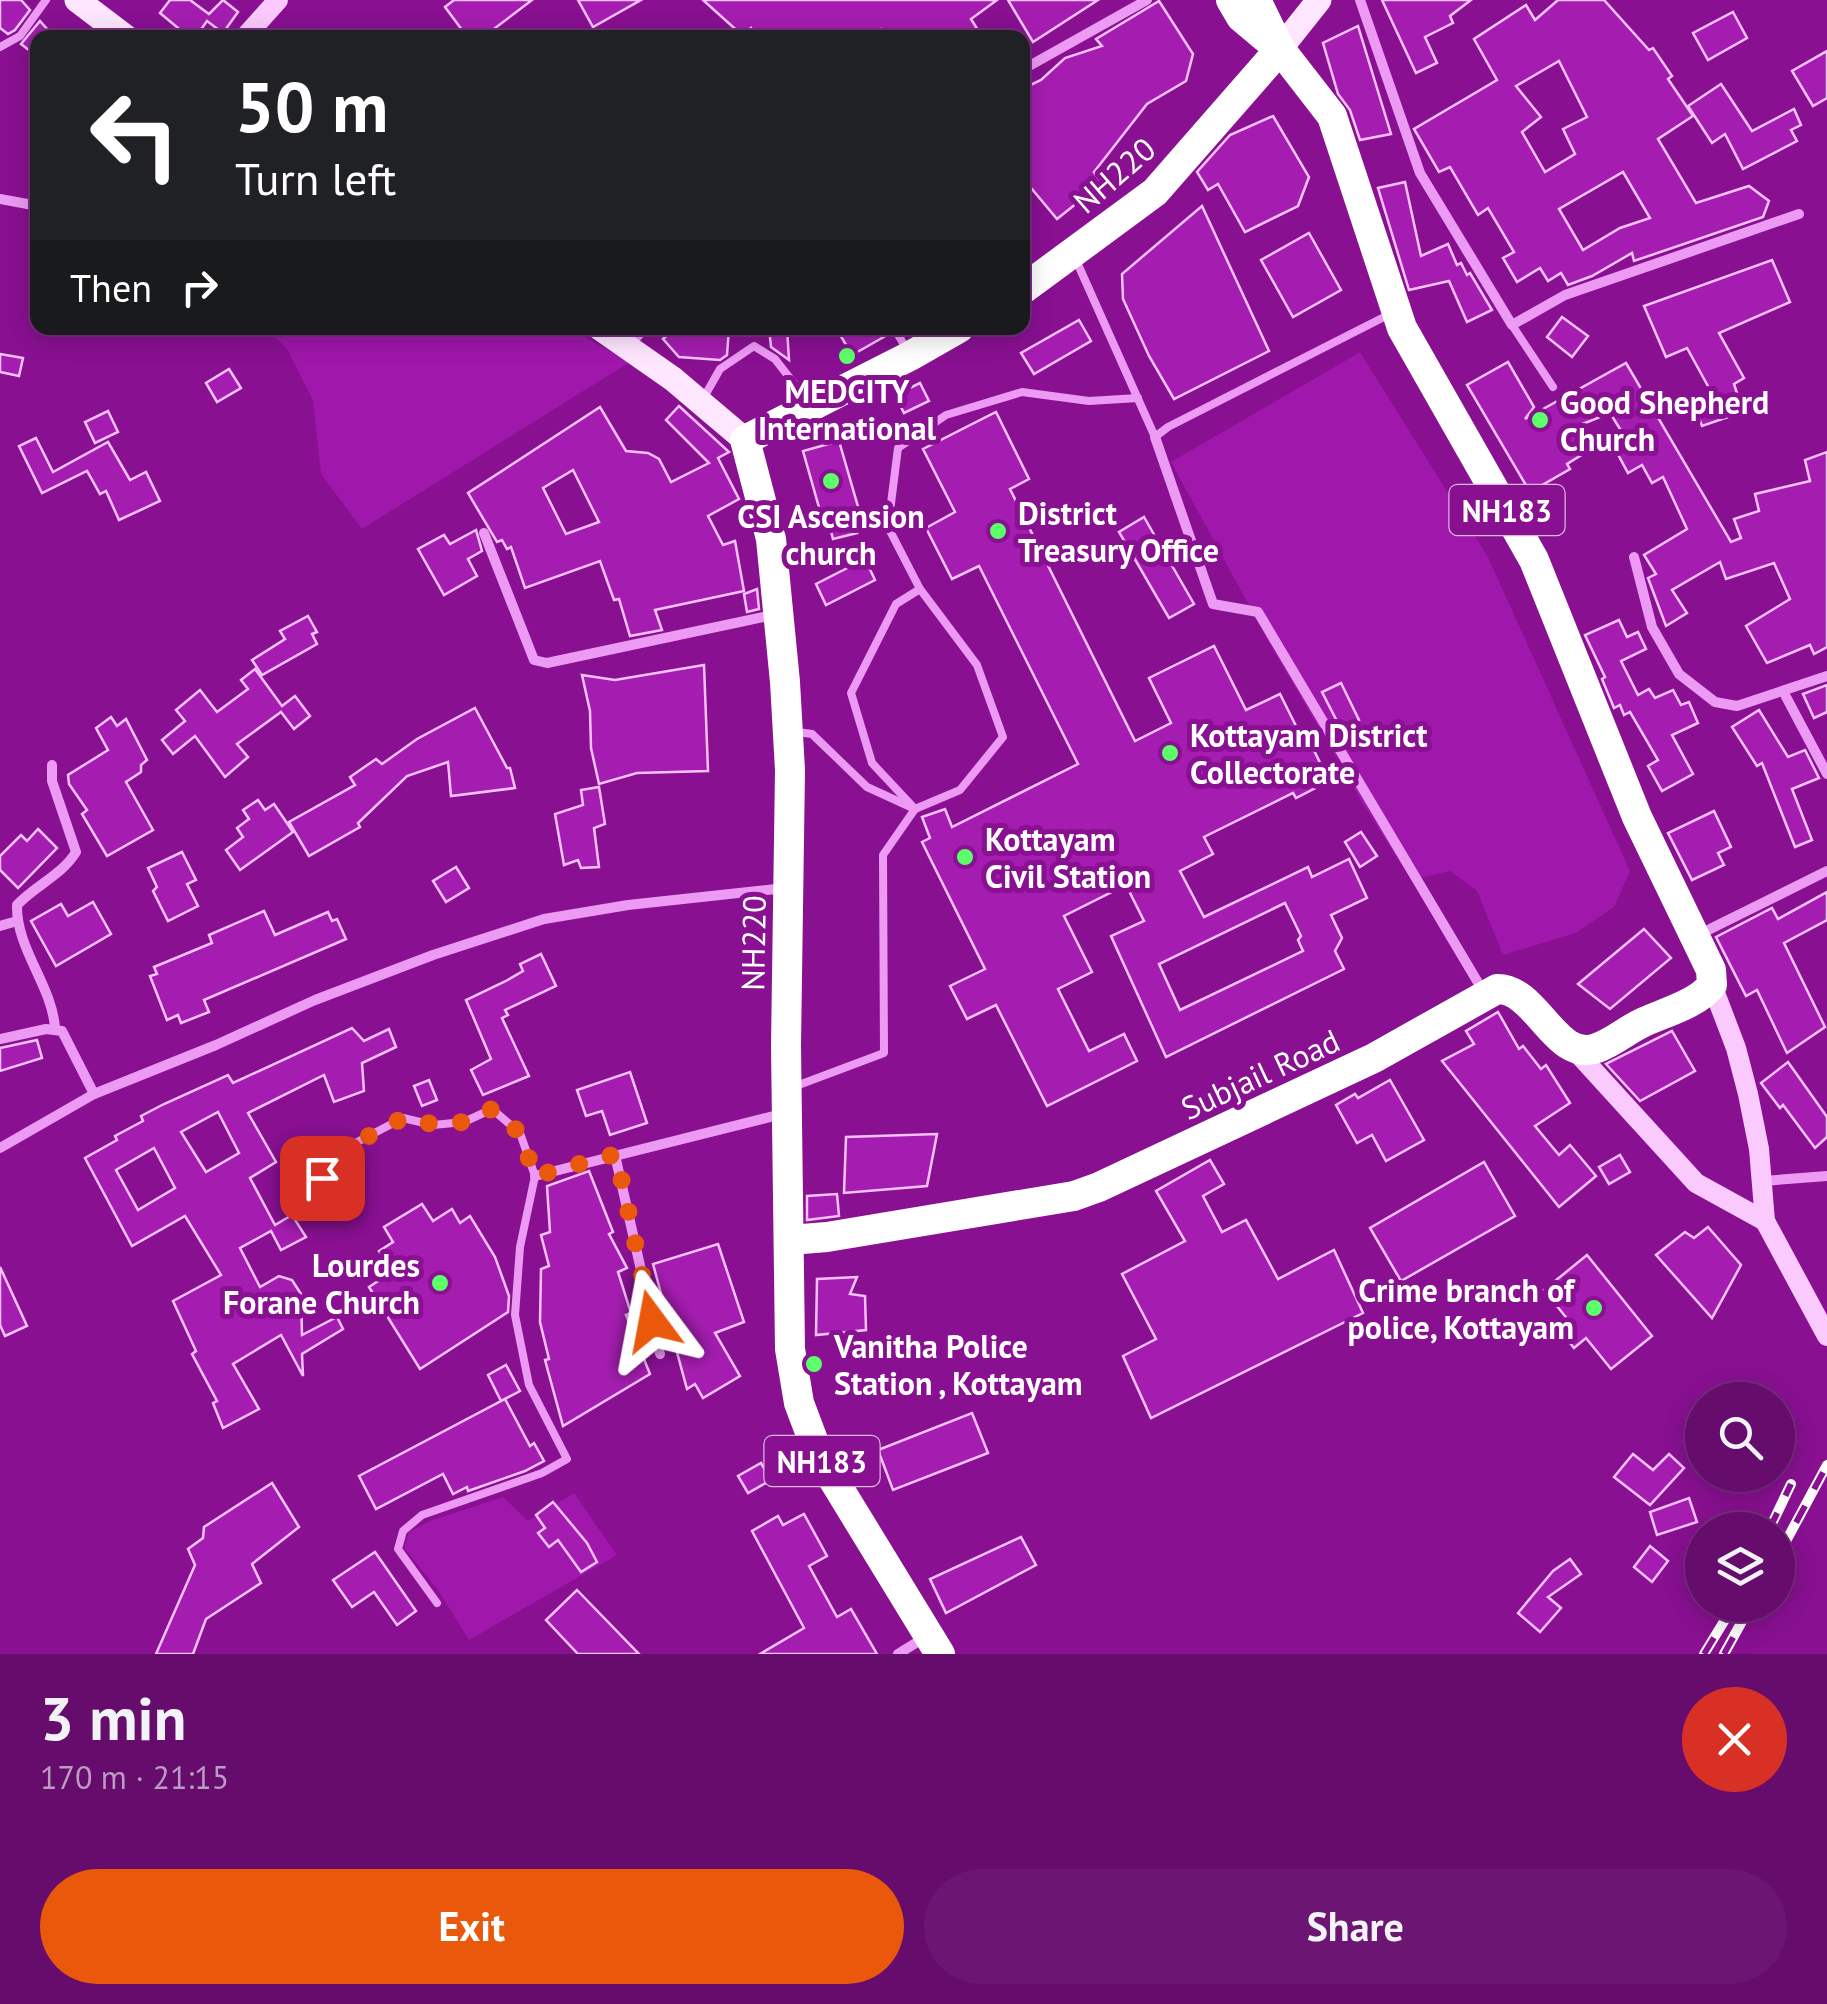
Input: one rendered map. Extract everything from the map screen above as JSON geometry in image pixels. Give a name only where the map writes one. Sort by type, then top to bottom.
[{"type":"highway","name":"NH183","points":[[1232,0],[1241,17],[1280,48]]},
{"type":"highway","name":"NH183","points":[[1256,0],[1280,48],[1332,116],[1396,311],[1415,352],[1534,560],[1637,817],[1711,970],[1712,985]]},
{"type":"highway","name":"NH220","points":[[1030,284],[1155,192],[1280,48]]},
{"type":"highway","points":[[745,440],[947,335]]},
{"type":"highway","name":"NH220","points":[[745,440],[768,522],[788,730],[791,1363],[808,1430],[825,1467],[934,1645]]},
{"type":"highway","points":[[1484,994],[1508,988],[1522,996],[1570,1046],[1595,1050],[1700,996],[1712,985]]},
{"type":"highway","name":"Subjail Road","points":[[790,1240],[1074,1196],[1121,1178],[1350,1070],[1484,994]]},
{"type":"main road","points":[[77,0],[116,30]]},
{"type":"main road","points":[[251,30],[278,0]]},
{"type":"main road","points":[[1280,48],[1320,0]]},
{"type":"main road","points":[[637,337],[701,403],[745,440]]},
{"type":"main road","points":[[1712,985],[1736,1048],[1764,1181],[1766,1222],[1827,1336]]},
{"type":"main road","points":[[1570,1046],[1696,1183],[1766,1222]]},
{"type":"street","points":[[1030,66],[1147,0]]},
{"type":"street","points":[[1360,0],[1420,173],[1512,325],[1564,295],[1799,214]]},
{"type":"street","points":[[0,199],[30,205]]},
{"type":"street","points":[[1155,437],[1213,604],[1258,612],[1484,994]]},
{"type":"street","points":[[484,533],[534,660],[548,663],[779,614]]},
{"type":"street","points":[[1634,557],[1652,628],[1679,674],[1715,702],[1737,706],[1827,676]]},
{"type":"street","points":[[1784,693],[1827,774]]},
{"type":"street","points":[[52,765],[52,781],[76,852],[67,867],[33,889],[17,905],[17,921],[53,1007],[55,1028],[68,1039],[94,1094]]},
{"type":"street","points":[[1695,936],[1827,871]]},
{"type":"street","points":[[0,1148],[94,1094],[315,1000],[433,955],[544,919],[628,905],[788,888]]},
{"type":"street","points":[[0,926],[17,921]]},
{"type":"street","points":[[0,1039],[55,1028]]},
{"type":"street","points":[[535,1176],[788,1101]]},
{"type":"street","points":[[616,1154],[660,1354]]},
{"type":"street","points":[[1764,1181],[1827,1176]]},
{"type":"street","points":[[898,1654],[934,1645]]},
{"type":"lane","points":[[0,47],[20,36],[46,0]]},
{"type":"lane","points":[[1074,254],[1155,437],[1396,311]]},
{"type":"lane","points":[[1512,325],[1553,387]]},
{"type":"lane","points":[[898,335],[910,356]]},
{"type":"lane","points":[[701,403],[720,369],[754,346],[775,359],[812,406]]},
{"type":"lane","points":[[788,1101],[884,1052],[884,855],[915,809],[960,790],[1002,736],[978,665],[920,589],[888,528],[898,448],[946,414],[1022,392],[1089,400],[1138,398]]},
{"type":"lane","points":[[915,809],[872,763],[850,693],[896,604],[920,589]]},
{"type":"lane","points":[[788,730],[812,734],[868,787],[915,809]]},
{"type":"lane","points":[[310,1196],[342,1150],[403,1118],[433,1124],[464,1122],[492,1109],[520,1133],[535,1176],[520,1247],[515,1315],[529,1385],[567,1459],[542,1474],[422,1516],[403,1530],[398,1548],[437,1603]]},
{"type":"shaded area","points":[[273,335],[581,335],[630,362],[362,529],[321,474],[313,400],[287,349]]},
{"type":"shaded area","points":[[1360,352],[1488,557],[1630,871],[1614,907],[1576,933],[1503,955],[1477,891],[1450,871],[1411,880],[1270,644],[1171,462]]},
{"type":"shaded area","points":[[574,1493],[617,1555],[469,1640],[438,1590],[404,1548],[409,1532],[503,1497],[528,1521]]},
{"type":"building","points":[[0,0],[21,0],[30,10],[8,34],[0,28]]},
{"type":"building","points":[[170,0],[190,0],[209,14],[223,0],[238,12],[225,30],[207,21],[201,30],[180,30],[160,13]]},
{"type":"building","points":[[454,0],[532,0],[493,30],[462,30],[445,7]]},
{"type":"building","points":[[578,0],[641,0],[593,27]]},
{"type":"building","points":[[703,0],[997,0],[971,19],[978,30],[736,30]]},
{"type":"building","points":[[1008,0],[1098,0],[1033,42],[1030,30],[1026,30]]},
{"type":"building","points":[[1382,0],[1471,0],[1450,16],[1453,23],[1425,37],[1437,63],[1416,73]]},
{"type":"building","points":[[1558,0],[1604,0],[1649,50],[1653,48],[1693,116],[1658,139],[1696,203],[1749,186],[1769,201],[1763,217],[1634,261],[1632,253],[1568,285],[1561,273],[1548,281],[1540,268],[1517,282],[1503,258],[1514,252],[1488,208],[1478,215],[1450,167],[1439,172],[1414,129],[1497,80],[1474,39],[1526,5],[1535,20]],"holes":[[[1559,61],[1587,117],[1563,129],[1575,154],[1545,172],[1522,132],[1541,117],[1516,86]],[[1623,172],[1650,218],[1620,228],[1583,250],[1559,209]]]},
{"type":"building","points":[[1159,1],[1193,54],[1186,81],[1147,104],[1094,172],[1102,183],[1057,219],[1030,187],[1030,85],[1065,58],[1102,46],[1096,39]]},
{"type":"building","points":[[1733,12],[1747,38],[1708,60],[1693,33]]},
{"type":"building","points":[[40,21],[48,30],[33,30]]},
{"type":"building","points":[[1358,26],[1391,134],[1360,140],[1350,110],[1338,94],[1323,43]]},
{"type":"building","points":[[30,33],[30,51],[21,44]]},
{"type":"building","points":[[1827,51],[1827,98],[1813,106],[1792,71]]},
{"type":"building","points":[[1721,84],[1752,131],[1794,109],[1801,125],[1791,130],[1797,141],[1743,169],[1725,134],[1712,143],[1688,106]]},
{"type":"building","points":[[1273,116],[1309,177],[1298,206],[1245,232],[1218,184],[1208,190],[1197,172],[1230,135]]},
{"type":"building","points":[[1405,182],[1421,256],[1448,244],[1457,265],[1461,263],[1467,275],[1470,273],[1492,310],[1467,322],[1449,281],[1409,290],[1378,188]]},
{"type":"building","points":[[1202,206],[1269,351],[1174,399],[1123,299],[1122,274]]},
{"type":"building","points":[[1309,233],[1341,290],[1293,317],[1261,260]]},
{"type":"building","points":[[1772,260],[1790,302],[1719,333],[1744,378],[1734,384],[1743,412],[1702,426],[1694,404],[1714,397],[1687,348],[1666,357],[1644,306]]},
{"type":"building","points":[[1562,317],[1588,336],[1572,357],[1547,337]]},
{"type":"building","points":[[1079,320],[1091,341],[1034,374],[1021,353]]},
{"type":"building","points":[[668,335],[728,335],[727,355],[720,360],[679,357],[663,339]]},
{"type":"building","points":[[770,335],[787,335],[789,360],[771,347]]},
{"type":"building","points":[[840,335],[887,335],[852,355]]},
{"type":"building","points":[[0,354],[23,358],[19,376],[0,372]]},
{"type":"building","points":[[1508,362],[1534,407],[1525,419],[1626,363],[1731,542],[1741,538],[1734,519],[1759,511],[1755,494],[1810,481],[1805,460],[1827,452],[1827,647],[1814,654],[1810,645],[1767,663],[1746,626],[1790,599],[1774,563],[1726,579],[1720,562],[1672,590],[1687,613],[1666,626],[1648,578],[1656,574],[1644,555],[1687,529],[1663,477],[1652,483],[1642,465],[1628,473],[1614,447],[1627,440],[1610,413],[1575,427],[1588,451],[1567,464],[1570,469],[1530,492],[1467,385]]},
{"type":"building","points":[[229,369],[241,388],[217,402],[206,383]]},
{"type":"building","points":[[920,383],[929,401],[904,413],[895,395]]},
{"type":"building","points":[[679,406],[729,452],[718,458],[739,499],[708,516],[723,545],[735,541],[744,591],[655,610],[662,630],[630,636],[619,599],[614,600],[600,561],[525,588],[511,547],[507,549],[502,540],[497,542],[468,493],[600,407],[626,451],[648,453],[659,459],[671,482],[709,463],[666,420]],"holes":[[[573,470],[599,522],[566,534],[543,488]]]},
{"type":"building","points":[[108,411],[118,432],[95,443],[85,422]]},
{"type":"building","name":"Kottayam District Collectorate","points":[[996,412],[1029,479],[1010,489],[1135,741],[1171,723],[1149,678],[1214,646],[1246,710],[1280,694],[1301,736],[1306,734],[1329,781],[1296,798],[1293,793],[1204,837],[1213,854],[1180,871],[1204,917],[1308,867],[1312,877],[1349,859],[1367,898],[1331,915],[1342,938],[1335,951],[1344,969],[1166,1057],[1111,936],[1144,921],[1126,885],[1064,916],[1092,972],[1058,989],[1089,1051],[1124,1034],[1137,1061],[1047,1106],[996,1005],[967,1019],[950,986],[985,969],[922,842],[930,838],[922,817],[945,809],[952,827],[1078,764],[979,566],[952,579],[926,528],[955,512],[923,449]],"holes":[[[1285,903],[1301,936],[1298,940],[1303,951],[1180,1010],[1159,964]]]},
{"type":"building","points":[[36,438],[53,472],[108,442],[130,480],[146,472],[160,501],[119,520],[106,491],[100,494],[87,471],[42,493],[19,446]]},
{"type":"building","name":"CSI Ascension church","points":[[839,441],[859,510],[851,512],[857,533],[833,539],[829,523],[824,525],[803,451]]},
{"type":"building","points":[[1144,517],[1194,604],[1169,618],[1119,532]]},
{"type":"building","points":[[476,530],[482,551],[468,559],[477,576],[444,595],[418,549],[444,535],[450,544]]},
{"type":"building","points":[[865,559],[875,580],[826,605],[816,584]]},
{"type":"building","points":[[757,589],[759,609],[747,612],[744,594]]},
{"type":"building","points":[[308,616],[317,632],[312,634],[317,644],[262,675],[252,660],[285,639],[280,631]]},
{"type":"building","points":[[1619,620],[1627,637],[1638,632],[1646,649],[1621,661],[1638,695],[1649,689],[1655,698],[1673,690],[1681,705],[1689,702],[1698,723],[1672,735],[1693,774],[1662,791],[1648,766],[1658,760],[1630,712],[1624,715],[1620,705],[1614,708],[1602,679],[1605,677],[1585,635]]},
{"type":"building","points":[[704,665],[708,771],[637,773],[599,784],[582,675],[615,680]]},
{"type":"building","points":[[255,669],[282,706],[295,696],[310,716],[294,729],[281,712],[237,744],[248,757],[225,777],[195,736],[173,754],[162,740],[185,721],[176,710],[200,690],[217,712],[248,689],[241,680]]},
{"type":"building","points":[[1341,683],[1359,720],[1341,729],[1322,692]]},
{"type":"building","points":[[1827,685],[1827,712],[1814,718],[1803,694]]},
{"type":"building","points":[[475,708],[510,768],[515,788],[451,796],[448,762],[407,776],[358,823],[360,827],[309,856],[289,822],[355,785],[350,777],[376,759],[382,764],[417,739]]},
{"type":"building","points":[[1759,710],[1788,757],[1805,750],[1819,778],[1792,789],[1812,840],[1795,847],[1762,763],[1757,766],[1732,727]]},
{"type":"building","points":[[111,717],[117,726],[126,719],[147,760],[141,765],[141,772],[126,782],[153,830],[107,856],[82,814],[87,810],[69,784],[68,775],[108,750],[96,728]]},
{"type":"building","points":[[599,787],[605,824],[594,828],[599,867],[581,868],[578,860],[564,865],[555,814],[583,805],[581,790]]},
{"type":"building","points":[[258,800],[265,810],[274,804],[293,832],[240,870],[226,850],[243,837],[237,828],[249,819],[243,810]]},
{"type":"building","points":[[1714,811],[1731,847],[1718,853],[1724,865],[1692,880],[1668,833]]},
{"type":"building","points":[[38,829],[57,848],[18,888],[0,870],[0,856],[21,835],[27,841]]},
{"type":"building","points":[[1361,832],[1377,856],[1360,867],[1345,842]]},
{"type":"building","points":[[182,852],[196,880],[187,884],[198,906],[168,921],[153,891],[157,887],[148,868]]},
{"type":"building","points":[[456,867],[469,888],[446,902],[433,881]]},
{"type":"building","points":[[1827,892],[1827,920],[1784,943],[1825,1027],[1787,1053],[1757,990],[1746,996],[1716,937],[1772,908],[1778,919]]},
{"type":"building","points":[[93,902],[111,934],[56,966],[31,921],[61,904],[68,916]]},
{"type":"building","points":[[264,911],[275,935],[328,912],[332,921],[337,919],[346,939],[204,1000],[209,1012],[181,1023],[178,1015],[167,1020],[150,976],[157,974],[154,967],[212,943],[209,935]]},
{"type":"building","points":[[1644,929],[1671,958],[1610,1009],[1578,984]]},
{"type":"building","points":[[541,954],[556,986],[505,1010],[508,1015],[502,1018],[529,1076],[483,1095],[471,1070],[491,1059],[466,1000],[523,971],[520,964]]},
{"type":"building","points":[[1498,1012],[1519,1049],[1523,1046],[1541,1069],[1546,1065],[1570,1103],[1535,1126],[1559,1155],[1570,1145],[1596,1176],[1559,1207],[1442,1061],[1474,1044],[1466,1031]]},
{"type":"building","points":[[352,1028],[364,1041],[389,1029],[396,1047],[362,1063],[364,1091],[334,1102],[324,1075],[248,1113],[276,1162],[250,1178],[275,1225],[292,1215],[306,1237],[281,1250],[271,1231],[240,1248],[260,1287],[279,1276],[292,1280],[301,1294],[302,1335],[337,1317],[343,1329],[302,1354],[303,1376],[281,1335],[233,1364],[259,1409],[223,1428],[213,1403],[217,1401],[192,1354],[196,1351],[173,1301],[221,1275],[185,1216],[132,1246],[85,1158],[117,1140],[115,1136],[143,1121],[141,1116],[164,1104],[228,1075],[233,1083]],"holes":[[[218,1112],[239,1153],[206,1172],[181,1132]],[[154,1148],[175,1188],[138,1210],[116,1170]]]},
{"type":"building","points":[[1672,1031],[1695,1071],[1640,1101],[1606,1064]]},
{"type":"building","points":[[37,1040],[42,1058],[0,1071],[0,1048]]},
{"type":"building","points":[[1788,1062],[1827,1117],[1827,1137],[1815,1148],[1761,1083]]},
{"type":"building","points":[[630,1072],[647,1123],[610,1135],[602,1111],[586,1116],[577,1090]]},
{"type":"building","points":[[429,1080],[437,1100],[422,1106],[414,1086]]},
{"type":"building","points":[[1390,1080],[1424,1140],[1386,1161],[1372,1135],[1357,1143],[1336,1105]]},
{"type":"building","points":[[937,1134],[927,1186],[844,1193],[846,1137]]},
{"type":"building","points":[[1620,1155],[1630,1172],[1609,1184],[1599,1167]]},
{"type":"building","points":[[1210,1160],[1224,1184],[1203,1196],[1222,1232],[1246,1220],[1278,1279],[1334,1250],[1363,1313],[1151,1418],[1123,1356],[1156,1339],[1122,1274],[1185,1241],[1156,1191]]},
{"type":"building","points":[[1484,1162],[1515,1216],[1401,1281],[1370,1228]]},
{"type":"building","points":[[589,1171],[613,1232],[609,1234],[627,1268],[618,1272],[631,1313],[626,1315],[650,1374],[563,1426],[545,1360],[549,1359],[540,1322],[541,1269],[549,1266],[541,1235],[550,1232],[547,1186]]},
{"type":"building","points":[[837,1194],[839,1216],[807,1220],[807,1196]]},
{"type":"building","name":"Lourdes Forane Church","points":[[422,1204],[433,1221],[452,1209],[460,1223],[470,1216],[495,1257],[509,1296],[508,1312],[420,1369],[369,1287],[381,1279],[374,1267],[385,1260],[379,1251],[393,1242],[384,1227]]},
{"type":"building","points":[[1708,1227],[1741,1265],[1712,1318],[1656,1255],[1685,1232],[1694,1238]]},
{"type":"building","points":[[718,1244],[744,1322],[715,1333],[740,1376],[703,1398],[695,1384],[687,1389],[653,1264]]},
{"type":"building","name":"Crime branch of police, Kottayam","points":[[1587,1255],[1652,1336],[1611,1369],[1586,1338],[1574,1348],[1563,1334],[1573,1326],[1544,1290]]},
{"type":"building","points":[[0,1267],[27,1326],[5,1336],[0,1325]]},
{"type":"building","points":[[857,1277],[850,1294],[865,1296],[866,1330],[816,1335],[817,1279]]},
{"type":"building","points":[[506,1365],[520,1391],[501,1401],[488,1375]]},
{"type":"building","points":[[505,1399],[530,1446],[534,1443],[544,1461],[453,1494],[443,1474],[376,1509],[359,1476]]},
{"type":"building","points":[[972,1413],[988,1453],[893,1490],[878,1450]]},
{"type":"building","points":[[1633,1454],[1653,1470],[1669,1454],[1684,1468],[1650,1505],[1614,1477]]},
{"type":"building","points":[[761,1463],[771,1480],[748,1493],[738,1476]]},
{"type":"building","points":[[272,1483],[299,1527],[252,1564],[261,1583],[206,1619],[193,1654],[156,1654],[195,1565],[188,1549],[203,1538],[204,1527]]},
{"type":"building","points":[[1689,1498],[1694,1512],[1685,1512],[1685,1526],[1657,1535],[1650,1512]]},
{"type":"building","points":[[553,1502],[587,1543],[597,1562],[581,1572],[558,1540],[549,1547],[538,1533],[545,1528],[536,1515]]},
{"type":"building","points":[[804,1514],[827,1556],[809,1566],[837,1617],[851,1609],[877,1654],[760,1654],[804,1628],[752,1531],[778,1516],[783,1525]]},
{"type":"building","points":[[1021,1537],[1036,1565],[946,1613],[930,1579]]},
{"type":"building","points":[[1650,1546],[1668,1561],[1652,1582],[1634,1567]]},
{"type":"building","points":[[375,1552],[416,1611],[397,1625],[374,1592],[352,1607],[333,1580]]},
{"type":"building","points":[[1570,1559],[1581,1574],[1548,1597],[1561,1608],[1540,1632],[1518,1613],[1553,1571]]},
{"type":"building","points":[[577,1590],[639,1654],[578,1654],[546,1620]]},
{"type":"railway","points":[[1795,1524],[1827,1465]]},
{"type":"railway","points":[[1778,1512],[1787,1492]]},
{"type":"railway","points":[[1704,1654],[1724,1622]]},
{"type":"railway","points":[[1724,1654],[1742,1622]]},
{"type":"place","name":"MEDCITY International","points":[[847,356]]},
{"type":"place","name":"Good Shepherd Church","points":[[1540,420]]},
{"type":"place","name":"CSI Ascension church","points":[[831,481]]},
{"type":"place","name":"District Treasury Office","points":[[998,531]]},
{"type":"place","name":"Kottayam District Collectorate","points":[[1170,753]]},
{"type":"place","name":"Kottayam Civil Station","points":[[965,857]]},
{"type":"place","name":"Lourdes Forane Church","points":[[440,1283]]},
{"type":"place","name":"Crime branch of police, Kottayam","points":[[1594,1308]]},
{"type":"place","name":"Vanitha Police Station , Kottayam","points":[[814,1364]]},
{"type":"route","points":[[322,1178],[342,1150],[403,1118],[433,1124],[464,1122],[492,1109],[520,1133],[535,1176],[616,1154],[652,1321]]}]
